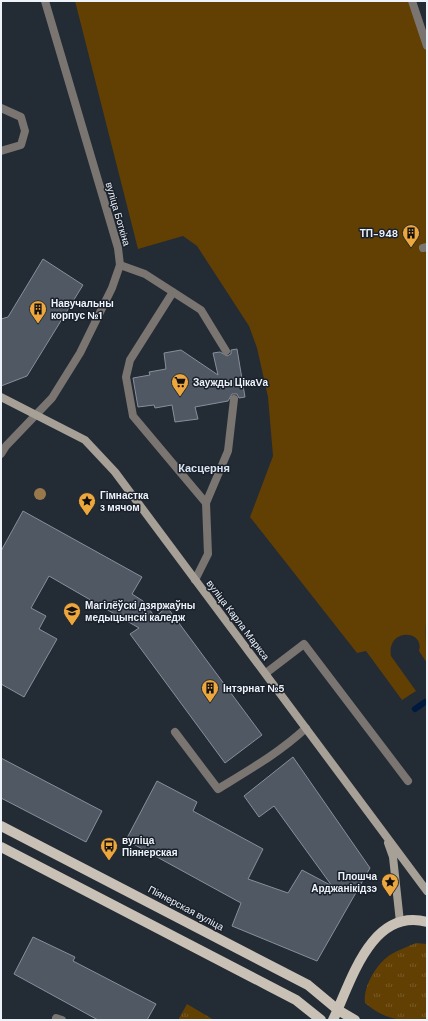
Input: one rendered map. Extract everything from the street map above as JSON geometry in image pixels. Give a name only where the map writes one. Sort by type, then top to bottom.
[{"type":"main road","name":"вуліца Карла Маркса","points":[[1,397],[85,440],[115,472],[427,891]]},
{"type":"main road","name":"Піянерская вуліца","points":[[1,826],[308,985],[338,1010],[355,1020]]},
{"type":"main road","points":[[384,833],[393,857],[400,922]]},
{"type":"main road","points":[[1,847],[296,1000],[321,1020]]},
{"type":"main road","points":[[333,1020],[358,962],[379,933],[400,922],[420,920],[427,922]]},
{"type":"street","name":"вуліца Боткіна","points":[[1,454],[6,446],[34,415],[52,398],[80,353],[112,288],[120,265],[118,248],[45,1]]},
{"type":"street","points":[[412,1],[427,46]]},
{"type":"street","points":[[1,108],[20,117],[25,131],[21,145],[1,151]]},
{"type":"street","points":[[120,265],[145,274],[201,310],[226,351]]},
{"type":"street","points":[[173,292],[130,360],[126,377],[134,416],[206,503]]},
{"type":"street","points":[[195,580],[208,554],[206,503],[228,452],[234,399]]},
{"type":"street","points":[[266,673],[304,644],[408,781]]},
{"type":"street","points":[[175,732],[218,789],[270,758],[306,728]]},
{"type":"green space","points":[[75,1],[413,1],[427,33],[427,663],[419,651],[419,644],[416,639],[405,635],[399,636],[394,640],[391,647],[391,656],[416,691],[402,700],[366,651],[357,653],[250,517],[273,456],[268,397],[257,348],[249,326],[197,246],[183,236],[138,249]]},
{"type":"green space","points":[[416,943],[427,944],[427,1020],[393,1018],[373,1009],[365,1003],[365,997],[368,983],[375,970],[390,955]]},
{"type":"green space","points":[[187,1004],[214,1020],[178,1020]]},
{"type":"building","name":"Навучальны корпус №1","points":[[43,259],[83,285],[27,376],[1,386],[1,319],[8,317]]},
{"type":"building","points":[[237,349],[245,397],[239,398],[237,394],[232,394],[228,401],[195,407],[198,419],[175,422],[172,405],[155,408],[154,405],[138,407],[133,378],[150,375],[149,372],[166,369],[164,353],[181,350],[218,375],[213,353],[220,352],[227,356],[231,354],[231,350]]},
{"type":"building","points":[[23,511],[142,577],[132,594],[143,601],[155,617],[167,607],[262,735],[225,763],[130,634],[139,628],[49,576],[31,608],[46,616],[39,629],[57,639],[24,697],[1,684],[1,551]]},
{"type":"building","points":[[293,757],[370,868],[317,961],[232,926],[241,903],[126,840],[157,781],[197,802],[193,811],[263,849],[248,879],[288,893],[302,870],[332,886],[274,806],[259,817],[244,796]]},
{"type":"building","points":[[1,758],[102,811],[86,842],[1,798]]},
{"type":"building","points":[[33,937],[75,957],[73,961],[156,1004],[147,1020],[98,1020],[14,974]]},
{"type":"waterway","points":[[415,709],[425,702]]},
{"type":"place","name":"ТП-948","points":[[411,248]]},
{"type":"place","name":"Навучальны корпус №1","points":[[38,324]]},
{"type":"place","name":"Заужды ЦікаVа","points":[[180,397]]},
{"type":"place","name":"Гімнастка з мячом","points":[[87,516]]},
{"type":"place","name":"Магілёўскі дзяржаўны медыцынскі каледж","points":[[72,626]]},
{"type":"place","name":"Інтэрнат №5","points":[[210,703]]},
{"type":"place","name":"вуліца Піянерская","points":[[109,861]]},
{"type":"place","name":"Плошча Арджанікідзэ","points":[[390,897]]},
{"type":"district","name":"Касцерня","points":[[204,468]]}]
